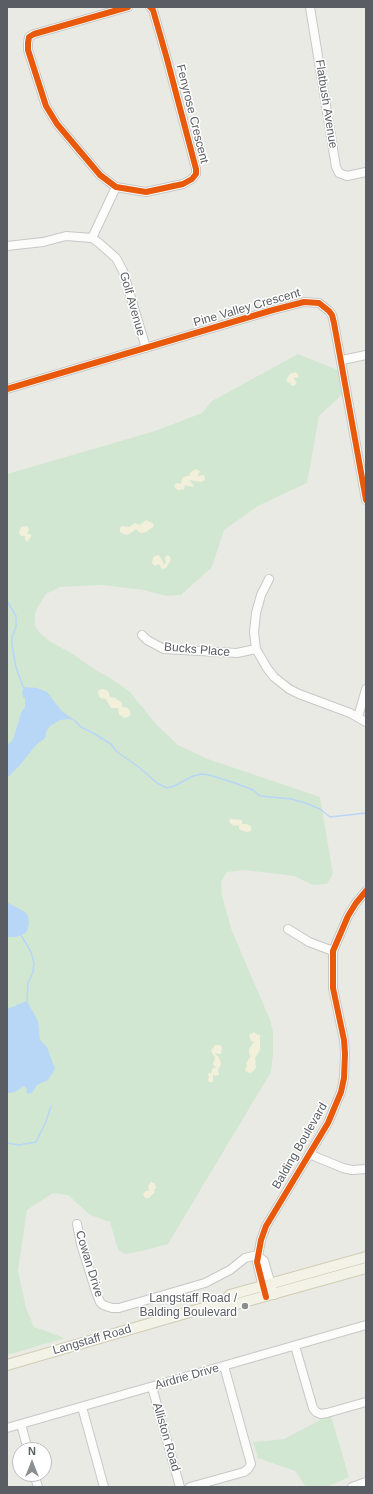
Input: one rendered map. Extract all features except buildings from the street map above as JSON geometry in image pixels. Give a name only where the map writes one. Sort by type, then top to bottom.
[{"type":"main road","name":"Langstaff Road","points":[[224,1302],[230,1295],[366,1257]]},
{"type":"main road","name":"Langstaff Road","points":[[7,1365],[224,1302],[234,1305],[366,1268]]},
{"type":"street","name":"Fenyrose Crescent","points":[[128,7],[34,34],[29,37],[28,50],[50,114],[100,175],[116,187],[146,192],[183,184],[192,179],[196,174],[196,168],[167,59],[153,10],[150,7]]},
{"type":"street","name":"Flatbush Avenue","points":[[310,7],[336,167],[339,173],[346,176],[366,172]]},
{"type":"street","points":[[7,246],[43,242],[66,236],[92,238],[116,187]]},
{"type":"street","name":"Golf Avenue","points":[[92,238],[110,253],[120,264],[126,278],[146,348]]},
{"type":"street","name":"Pine Valley Crescent","points":[[7,389],[273,310],[304,302],[314,302],[325,306],[332,315],[342,360],[366,500]]},
{"type":"street","points":[[342,360],[366,356]]},
{"type":"street","points":[[269,578],[261,595],[256,613],[254,632],[256,649],[267,668],[274,677],[289,689],[366,722]]},
{"type":"street","name":"Bucks Place","points":[[142,635],[147,640],[164,649],[237,653],[256,649]]},
{"type":"street","points":[[358,718],[366,689]]},
{"type":"street","name":"Balding Boulevard","points":[[257,1255],[260,1240],[266,1226],[328,1123],[337,1104],[344,1078],[345,1054],[344,1040],[333,984],[333,951],[348,916],[366,891]]},
{"type":"street","points":[[288,929],[309,942],[333,951]]},
{"type":"street","points":[[309,1154],[343,1168],[352,1170],[366,1169]]},
{"type":"street","name":"Cowan Drive","points":[[76,1224],[98,1297],[103,1305],[112,1308],[119,1308],[205,1283],[230,1270],[245,1258],[257,1255]]},
{"type":"street","points":[[257,1255],[264,1261],[266,1285],[270,1296]]},
{"type":"street","name":"Airdrie Drive","points":[[7,1428],[366,1325]]},
{"type":"street","points":[[295,1346],[313,1408],[316,1412],[321,1414],[327,1413],[366,1402]]},
{"type":"street","points":[[190,1487],[244,1472],[251,1464],[224,1366]]},
{"type":"street","name":"Alliston Road","points":[[152,1386],[180,1487]]},
{"type":"street","points":[[82,1406],[104,1487]]},
{"type":"street","points":[[21,1424],[26,1442]]},
{"type":"street","points":[[352,1487],[366,1482]]},
{"type":"green space","points":[[298,354],[340,371],[347,390],[319,416],[307,483],[258,506],[224,530],[212,567],[181,595],[166,596],[144,590],[102,585],[60,587],[46,594],[35,614],[35,626],[40,633],[48,640],[109,677],[130,692],[156,724],[178,745],[208,759],[320,797],[333,874],[327,884],[313,885],[294,876],[245,870],[227,872],[221,882],[222,896],[232,931],[270,1020],[273,1031],[271,1072],[168,1244],[125,1254],[118,1250],[110,1222],[90,1215],[68,1195],[53,1193],[27,1210],[18,1271],[26,1308],[34,1327],[65,1338],[7,1355],[7,474],[155,431],[202,413],[212,401]]},
{"type":"green space","points":[[331,1416],[349,1477],[327,1487],[306,1487],[295,1471],[258,1458],[253,1442],[284,1439],[320,1420],[319,1418]]},
{"type":"sand","points":[[296,372],[299,376],[297,378],[294,377],[294,380],[297,382],[292,386],[290,384],[291,382],[288,383],[286,380],[290,374]]},
{"type":"sand","points":[[195,469],[200,471],[198,476],[204,475],[205,480],[201,482],[190,480],[194,486],[192,487],[185,485],[184,490],[181,489],[179,491],[175,488],[174,486],[176,483],[181,484],[182,478],[189,476]]},
{"type":"sand","points":[[146,520],[154,524],[153,527],[146,532],[140,533],[136,529],[126,535],[120,532],[120,528],[122,526],[129,527],[135,523],[140,525]]},
{"type":"sand","points":[[27,526],[29,530],[27,533],[31,535],[31,537],[27,542],[25,540],[25,536],[21,536],[19,533],[21,527]]},
{"type":"sand","points":[[159,555],[164,564],[166,563],[166,556],[168,555],[170,557],[171,560],[166,568],[162,569],[159,564],[155,566],[152,563],[153,558]]},
{"type":"sand","points":[[101,689],[108,691],[110,697],[116,698],[121,702],[123,708],[125,707],[129,709],[131,714],[124,718],[119,714],[118,708],[111,708],[106,699],[100,698],[98,691]]},
{"type":"sand","points":[[230,819],[242,820],[242,824],[251,826],[251,831],[247,832],[239,829],[239,826],[234,826],[230,823]]},
{"type":"sand","points":[[254,1032],[260,1035],[260,1050],[255,1058],[256,1068],[251,1073],[245,1070],[247,1066],[246,1063],[251,1056],[249,1054],[249,1049],[254,1042],[251,1041],[249,1035]]},
{"type":"sand","points":[[215,1045],[220,1045],[222,1047],[221,1054],[215,1054],[219,1057],[221,1064],[218,1070],[219,1075],[215,1076],[213,1074],[213,1082],[209,1082],[207,1080],[209,1078],[208,1074],[216,1067],[213,1064],[215,1058],[211,1051]]},
{"type":"sand","points":[[151,1182],[155,1184],[155,1192],[149,1198],[145,1198],[143,1194],[146,1191],[149,1191],[148,1186]]},
{"type":"water","points":[[24,687],[37,688],[47,692],[62,711],[74,720],[60,720],[50,726],[47,730],[45,738],[36,745],[7,778],[7,745],[14,737],[21,713],[25,707],[25,698],[23,697],[22,692]]},
{"type":"water","points":[[7,902],[25,912],[28,916],[29,923],[27,931],[24,934],[16,937],[7,937]]},
{"type":"water","points":[[27,1001],[38,1021],[40,1040],[47,1047],[55,1069],[48,1080],[37,1085],[32,1093],[28,1094],[26,1092],[27,1089],[24,1086],[15,1092],[9,1093],[7,1092],[7,1009]]},
{"type":"waterway","points":[[7,601],[16,616],[16,627],[12,637],[12,645],[16,667],[23,687]]},
{"type":"waterway","points":[[74,720],[81,727],[111,744],[116,751],[140,768],[157,783],[167,788],[193,776],[202,774],[235,783],[253,790],[260,796],[292,799],[308,804],[320,809],[330,817],[366,813]]},
{"type":"waterway","points":[[21,935],[31,952],[34,963],[33,972],[28,983],[27,1001]]},
{"type":"waterway","points":[[7,1143],[19,1145],[36,1142],[45,1124],[51,1106]]},
{"type":"cycle path","points":[[128,7],[34,34],[29,37],[28,50],[46,106],[57,124],[100,175],[116,187],[146,192],[183,184],[192,179],[196,174],[196,169],[167,59],[153,10],[150,7]]},
{"type":"cycle path","points":[[7,389],[273,310],[304,302],[319,303],[329,311],[332,315],[334,323],[366,500]]},
{"type":"cycle path","points":[[266,1297],[257,1262],[261,1240],[266,1226],[328,1123],[341,1092],[344,1078],[345,1054],[344,1040],[333,988],[333,951],[348,916],[366,891]]},
{"type":"place","name":"Langstaff Road / Balding Boulevard","points":[[245,1306]]}]
